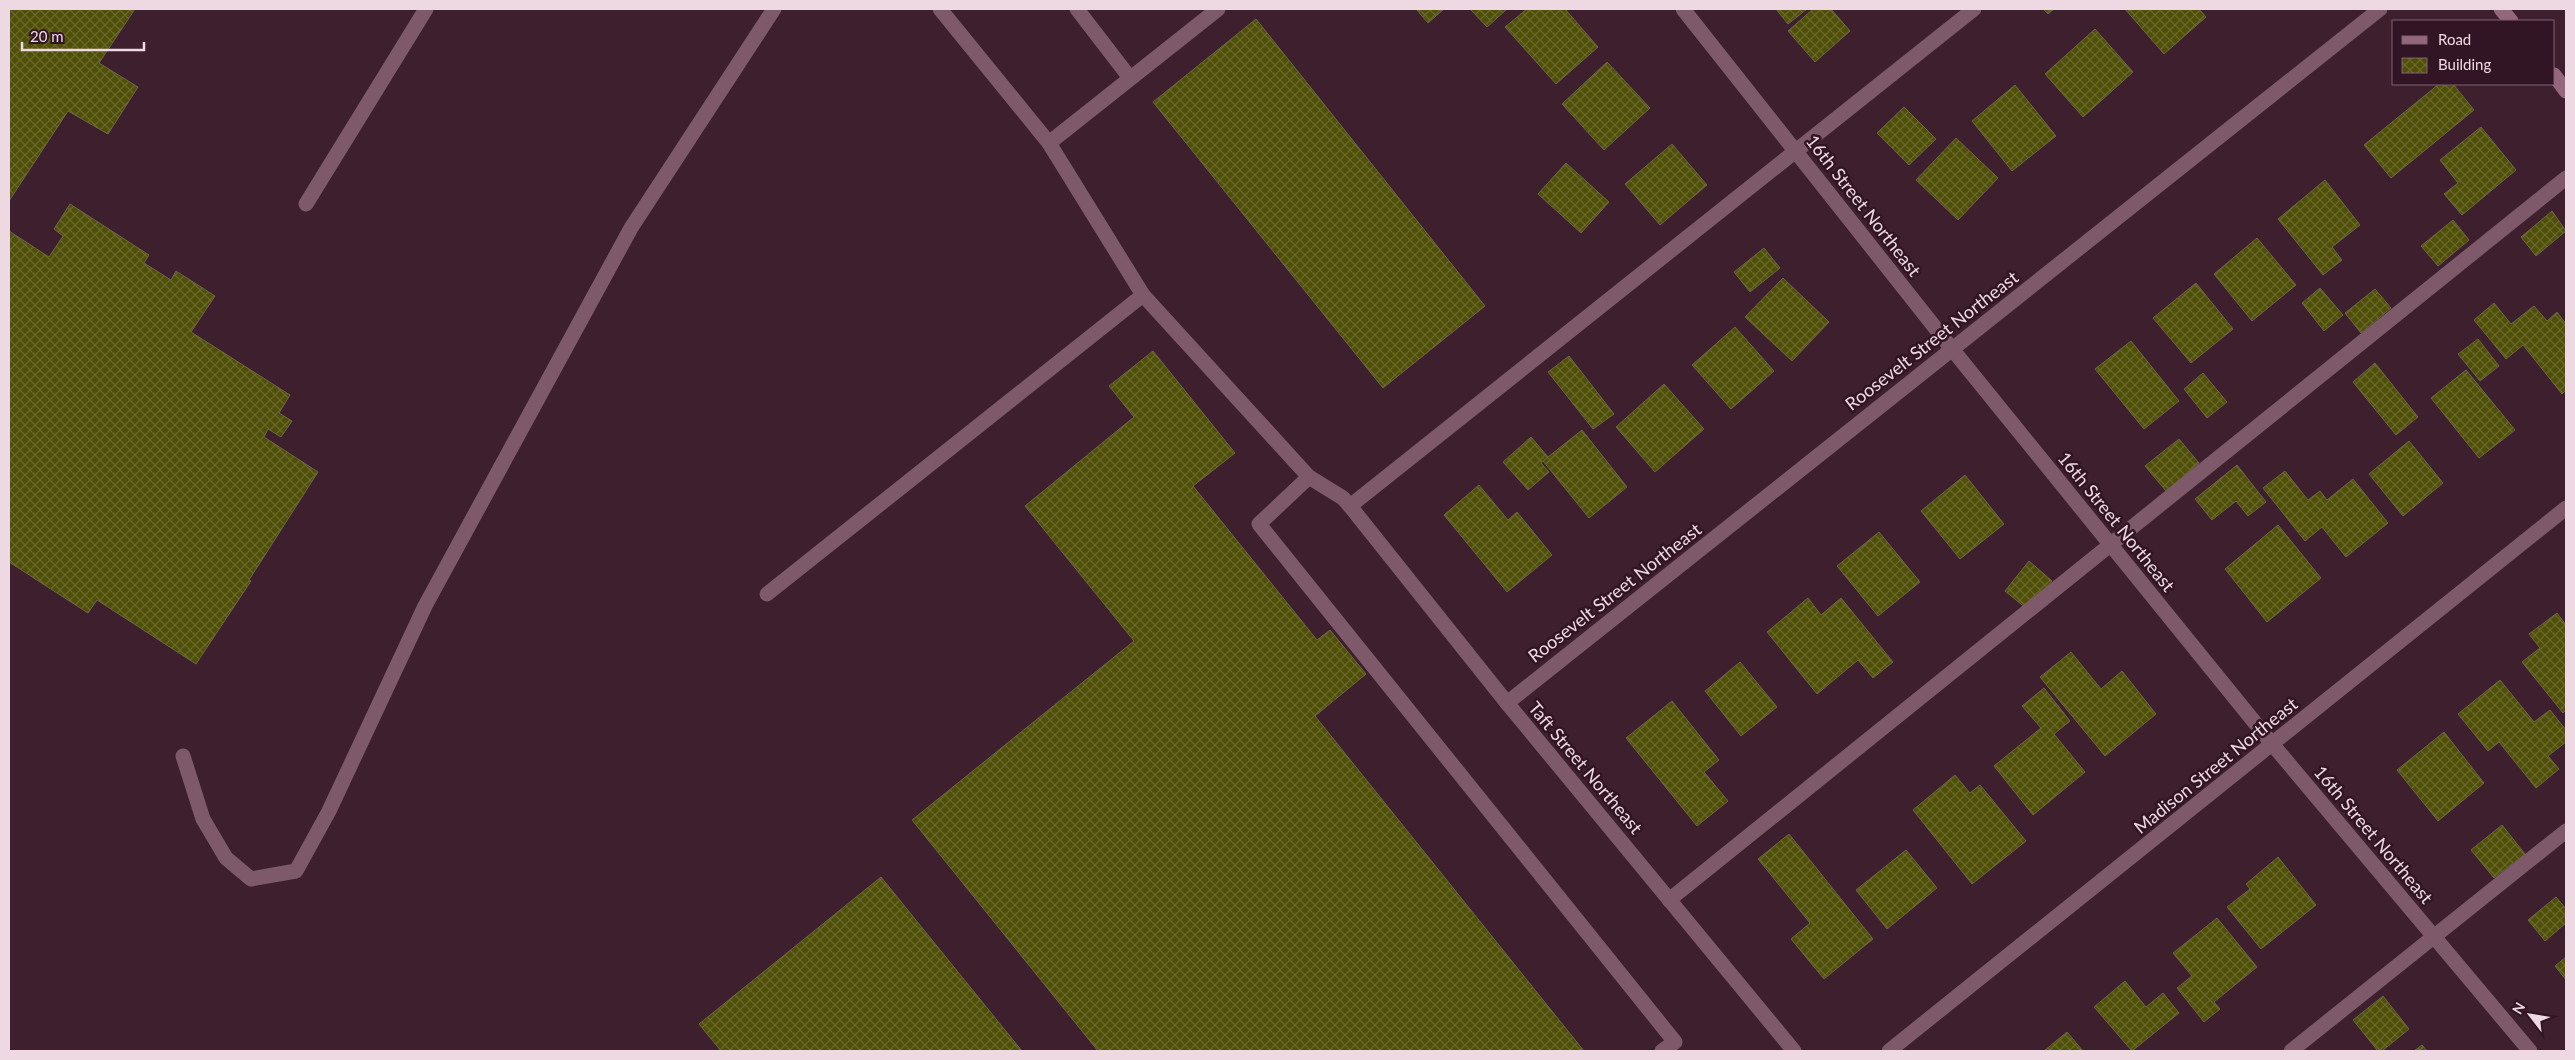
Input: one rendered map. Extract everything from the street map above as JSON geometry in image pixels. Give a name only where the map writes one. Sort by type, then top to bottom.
[{"type":"main road","points":[[2501,9],[2510,20]]},
{"type":"main road","points":[[2555,76],[2566,91]]},
{"type":"street","points":[[306,204],[426,9]]},
{"type":"street","points":[[183,756],[203,818],[226,858],[251,879],[296,871],[329,811],[425,606],[631,228],[774,9]]},
{"type":"street","name":"Taft Street Northeast","points":[[940,9],[1049,142],[1143,295],[1310,477],[1343,498],[1350,506],[1507,703],[1794,1051]]},
{"type":"street","points":[[1077,9],[1130,78]]},
{"type":"street","points":[[1049,142],[1218,9]]},
{"type":"street","name":"16th Street Northeast","points":[[1683,9],[1952,349],[2273,746],[2530,1051]]},
{"type":"street","points":[[1350,506],[1974,9]]},
{"type":"street","name":"Roosevelt Street Northeast","points":[[1507,703],[2380,9]]},
{"type":"street","points":[[1669,900],[2566,178]]},
{"type":"street","points":[[767,594],[1143,295]]},
{"type":"street","points":[[1310,477],[1259,524],[1675,1042],[1662,1051]]},
{"type":"street","name":"Madison Street Northeast","points":[[1889,1051],[2273,746],[2566,508]]},
{"type":"street","points":[[2292,1051],[2566,831]]},
{"type":"building","points":[[9,9],[135,9],[99,63],[138,87],[108,134],[68,111],[9,201]]},
{"type":"building","points":[[1416,9],[1444,9],[1428,23]]},
{"type":"building","points":[[1470,9],[1507,9],[1487,27]]},
{"type":"building","points":[[1527,9],[1565,9],[1598,47],[1556,84],[1505,27]]},
{"type":"building","points":[[1776,9],[1807,9],[1788,24]]},
{"type":"building","points":[[1813,9],[1831,9],[1850,31],[1815,62],[1788,31]]},
{"type":"building","points":[[2043,9],[2054,9],[2048,14]]},
{"type":"building","points":[[2125,9],[2199,9],[2206,17],[2164,54]]},
{"type":"building","points":[[1256,19],[1485,306],[1383,388],[1153,102]]},
{"type":"building","points":[[2095,29],[2133,72],[2083,117],[2045,74]]},
{"type":"building","points":[[1607,62],[1650,108],[1604,150],[1562,104]]},
{"type":"building","points":[[2015,85],[2056,136],[2012,171],[1972,121]]},
{"type":"building","points":[[2438,85],[2454,85],[2474,110],[2391,178],[2364,145]]},
{"type":"building","points":[[1904,107],[1936,139],[1909,165],[1877,133]]},
{"type":"building","points":[[2481,127],[2516,170],[2462,215],[2444,194],[2458,183],[2440,160]]},
{"type":"building","points":[[1956,138],[1998,178],[1958,220],[1916,180]]},
{"type":"building","points":[[1672,144],[1707,185],[1660,225],[1625,184]]},
{"type":"building","points":[[1566,163],[1609,202],[1581,233],[1538,194]]},
{"type":"building","points":[[2325,180],[2360,225],[2332,247],[2342,260],[2323,275],[2278,219]]},
{"type":"building","points":[[70,204],[149,255],[144,263],[171,280],[176,271],[215,296],[191,332],[290,395],[279,413],[292,421],[281,437],[268,429],[264,437],[318,472],[249,580],[251,581],[196,664],[97,600],[88,613],[9,562],[9,231],[49,257],[63,236],[54,229]]},
{"type":"building","points":[[2552,211],[2566,231],[2536,256],[2521,237]]},
{"type":"building","points":[[2453,220],[2469,240],[2438,266],[2421,246]]},
{"type":"building","points":[[2257,238],[2296,285],[2252,321],[2214,274]]},
{"type":"building","points":[[1764,248],[1780,268],[1750,292],[1734,272]]},
{"type":"building","points":[[1783,278],[1829,322],[1792,361],[1745,317]]},
{"type":"building","points":[[2196,283],[2233,329],[2191,363],[2153,318]]},
{"type":"building","points":[[2320,288],[2343,315],[2324,331],[2302,303]]},
{"type":"building","points":[[2375,289],[2391,308],[2361,333],[2345,313]]},
{"type":"building","points":[[2494,303],[2511,324],[2534,306],[2547,321],[2557,312],[2566,324],[2566,390],[2562,394],[2523,345],[2506,359],[2474,320]]},
{"type":"building","points":[[1735,327],[1774,371],[1731,409],[1692,365]]},
{"type":"building","points":[[2478,339],[2499,366],[2480,381],[2458,354]]},
{"type":"building","points":[[2131,341],[2179,401],[2144,429],[2095,369]]},
{"type":"building","points":[[1153,351],[1235,453],[1193,486],[1317,640],[1330,630],[1366,674],[1315,716],[1584,1051],[1098,1051],[912,820],[1134,641],[1025,506],[1134,417],[1109,386]]},
{"type":"building","points":[[1569,356],[1614,414],[1593,429],[1548,372]]},
{"type":"building","points":[[2375,363],[2418,417],[2396,435],[2353,382]]},
{"type":"building","points":[[2466,370],[2515,430],[2479,458],[2431,398]]},
{"type":"building","points":[[2203,373],[2227,402],[2207,418],[2184,389]]},
{"type":"building","points":[[1664,384],[1704,429],[1655,472],[1616,427]]},
{"type":"building","points":[[1582,430],[1627,487],[1589,518],[1543,461]]},
{"type":"building","points":[[1531,437],[1548,457],[1541,463],[1549,472],[1528,490],[1503,462]]},
{"type":"building","points":[[2179,439],[2199,463],[2166,491],[2145,466]]},
{"type":"building","points":[[2409,441],[2443,483],[2403,516],[2369,474]]},
{"type":"building","points":[[2237,465],[2266,502],[2248,516],[2236,501],[2212,520],[2195,499]]},
{"type":"building","points":[[2285,471],[2308,500],[2320,491],[2327,500],[2353,479],[2388,523],[2346,557],[2322,527],[2305,541],[2263,488]]},
{"type":"building","points":[[1965,475],[2004,524],[1960,559],[1921,511]]},
{"type":"building","points":[[1479,485],[1508,520],[1517,512],[1552,555],[1507,592],[1444,515]]},
{"type":"building","points":[[2278,525],[2321,578],[2267,622],[2225,569]]},
{"type":"building","points":[[1879,532],[1920,582],[1878,616],[1837,566]]},
{"type":"building","points":[[2029,561],[2052,581],[2027,609],[2005,591]]},
{"type":"building","points":[[1808,598],[1821,615],[1841,598],[1893,662],[1873,678],[1858,660],[1817,694],[1767,632]]},
{"type":"building","points":[[2557,613],[2566,625],[2566,710],[2563,713],[2522,662],[2540,648],[2529,634]]},
{"type":"building","points":[[2071,652],[2101,689],[2122,671],[2156,714],[2105,756],[2040,677]]},
{"type":"building","points":[[1740,662],[1777,707],[1741,736],[1705,691]]},
{"type":"building","points":[[2500,680],[2534,722],[2550,710],[2566,730],[2566,742],[2548,756],[2559,769],[2536,788],[2499,742],[2488,751],[2458,714]]},
{"type":"building","points":[[2044,688],[2070,721],[2054,734],[2085,772],[2033,815],[1994,766],[2041,728],[2022,706]]},
{"type":"building","points":[[1672,701],[1719,760],[1704,772],[1728,801],[1697,826],[1626,738]]},
{"type":"building","points":[[2444,732],[2484,783],[2438,821],[2397,770]]},
{"type":"building","points":[[1955,775],[1970,793],[1980,785],[2026,841],[1972,884],[1913,810]]},
{"type":"building","points":[[2502,825],[2525,854],[2494,878],[2471,850]]},
{"type":"building","points":[[1789,834],[1873,939],[1824,979],[1791,939],[1810,923],[1758,859]]},
{"type":"building","points":[[1906,850],[1937,888],[1887,929],[1856,890]]},
{"type":"building","points":[[2278,857],[2316,905],[2261,949],[2227,907],[2250,889],[2246,884]]},
{"type":"building","points":[[881,877],[1022,1051],[721,1051],[699,1024]]},
{"type":"building","points":[[2556,897],[2566,909],[2566,923],[2545,941],[2528,920]]},
{"type":"building","points":[[2217,918],[2257,967],[2214,1002],[2220,1009],[2204,1022],[2177,988],[2192,976],[2173,953]]},
{"type":"building","points":[[2566,957],[2566,980],[2555,966]]},
{"type":"building","points":[[2125,981],[2146,1007],[2163,993],[2179,1013],[2132,1051],[2094,1007]]},
{"type":"building","points":[[2383,996],[2409,1029],[2382,1051],[2378,1051],[2353,1020]]},
{"type":"building","points":[[2067,1032],[2083,1051],[2044,1051]]},
{"type":"building","points":[[2422,1045],[2427,1051],[2414,1051]]}]
